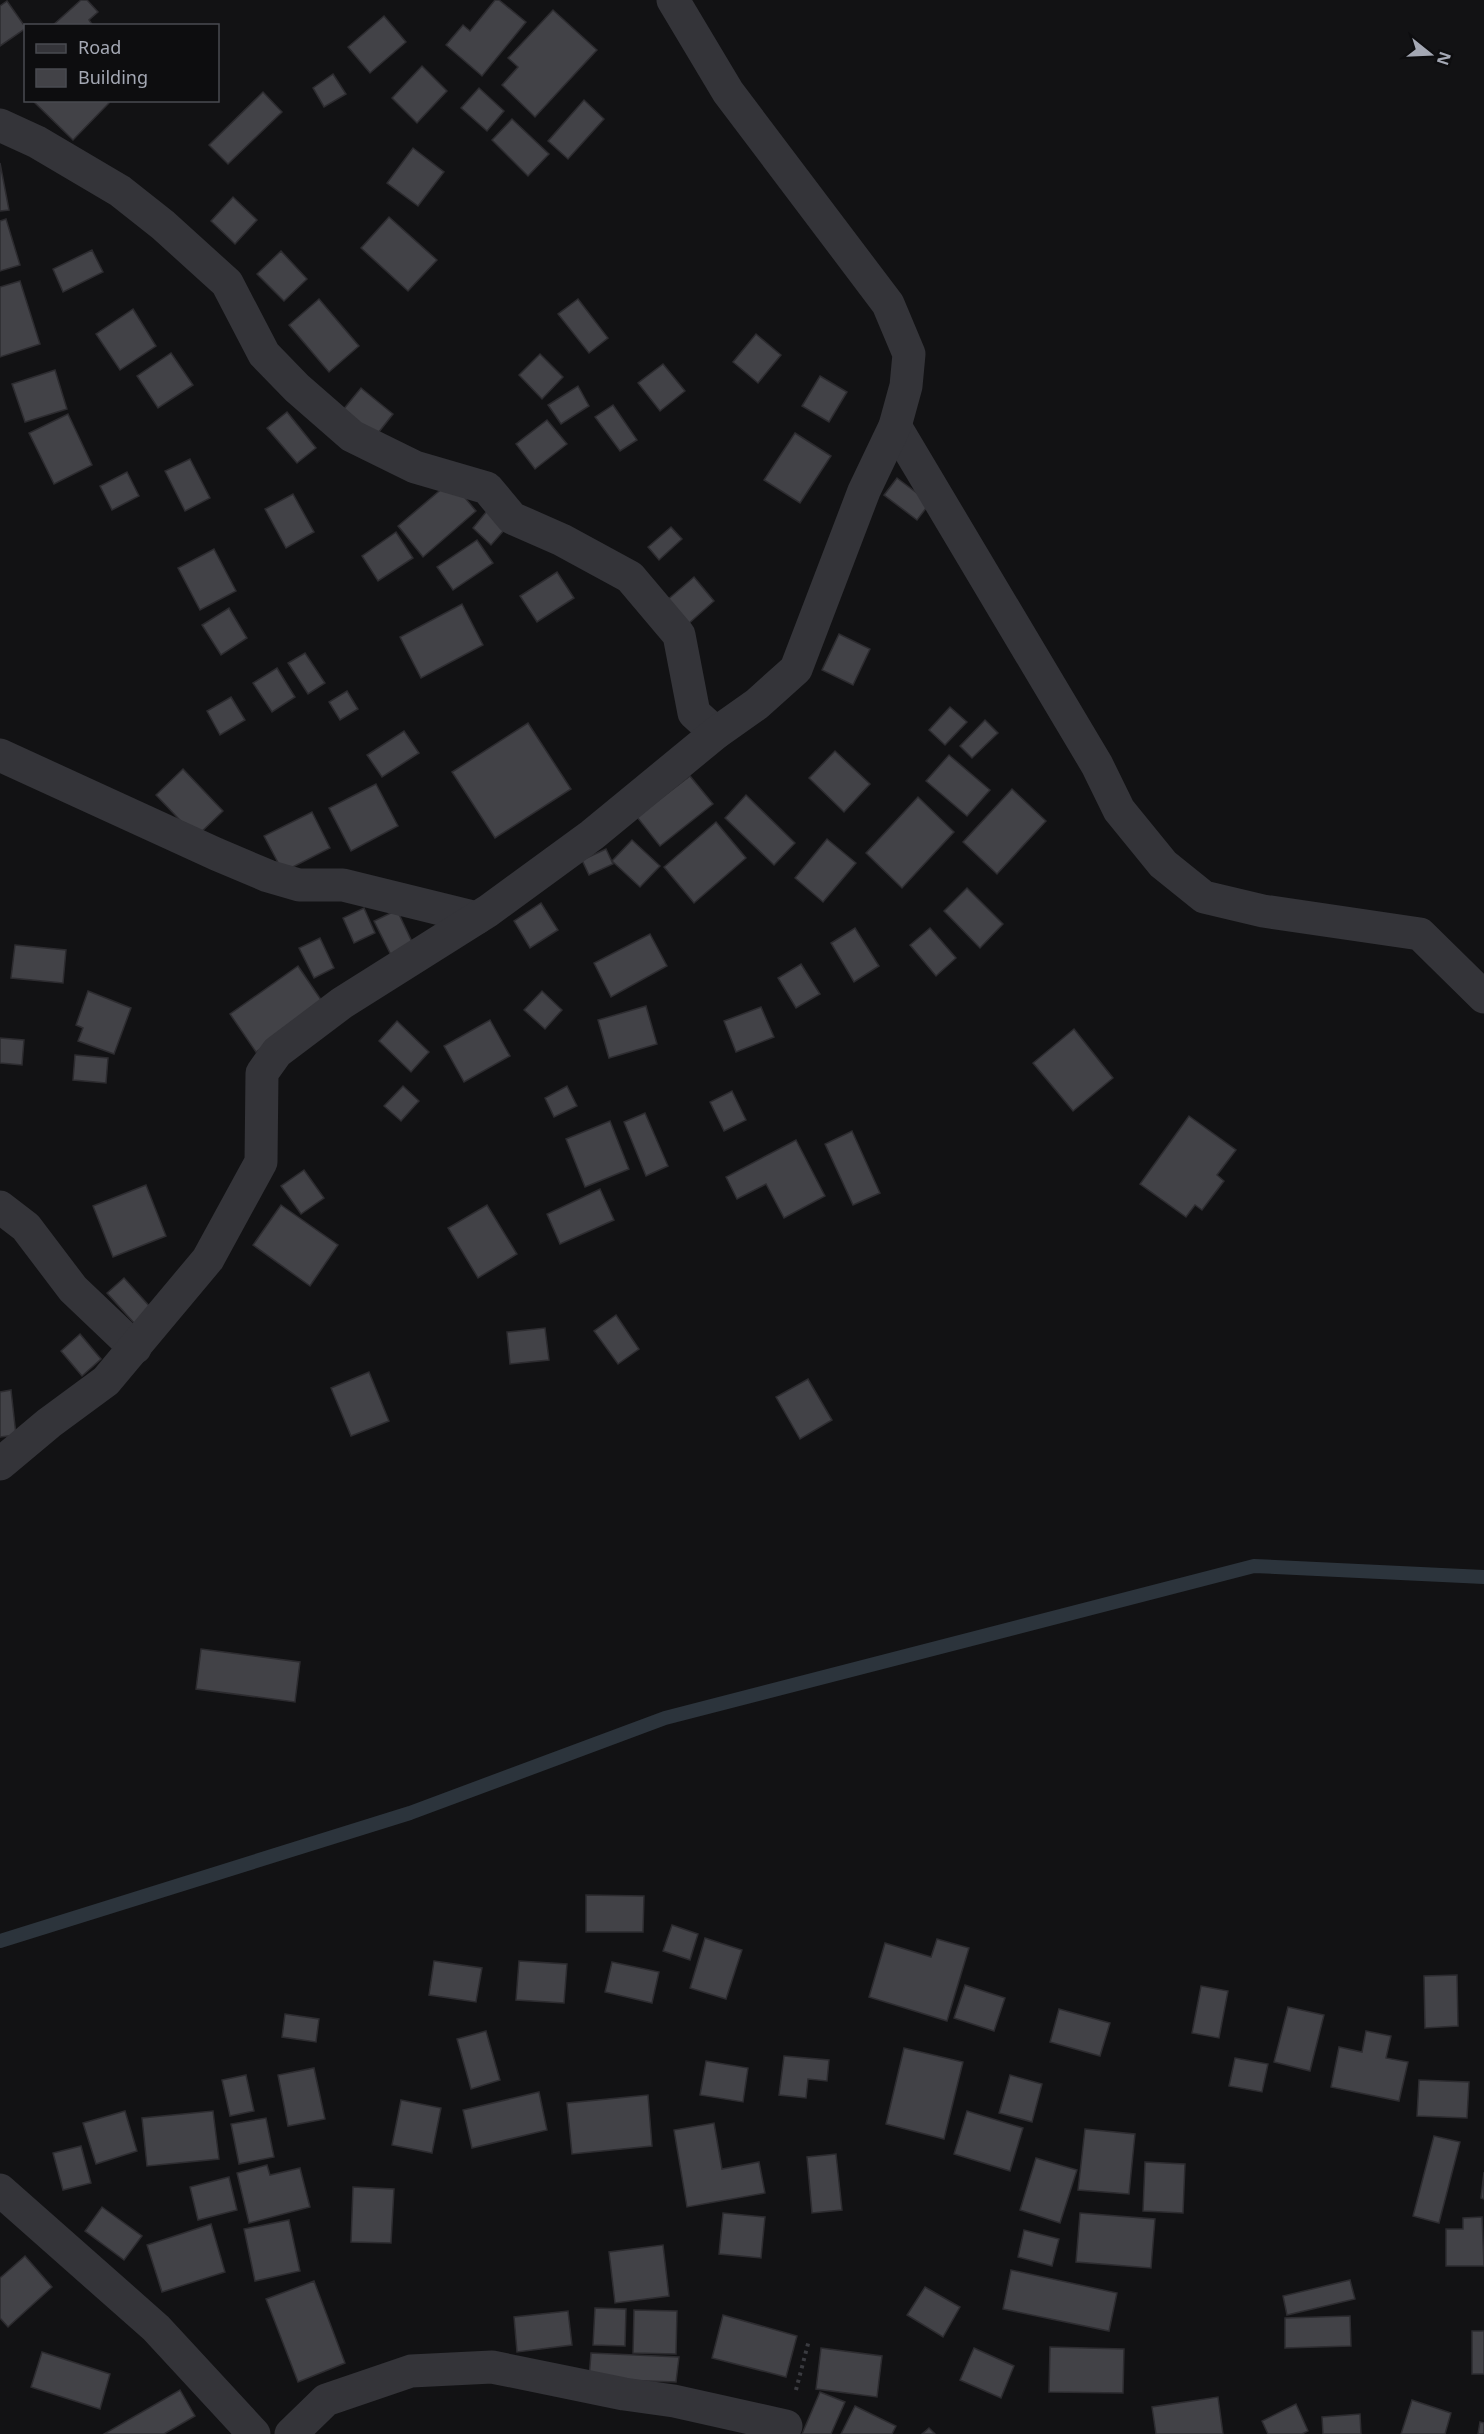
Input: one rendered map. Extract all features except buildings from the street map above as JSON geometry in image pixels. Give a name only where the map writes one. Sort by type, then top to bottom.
[{"type":"street","points":[[0,1464],[49,1423],[106,1381],[208,1259],[261,1162],[262,1073],[277,1052],[342,1003],[477,918],[592,835],[716,733],[757,704],[796,669],[864,490],[895,426],[906,386],[909,354],[888,304],[728,92],[674,0]]},
{"type":"street","points":[[0,125],[37,142],[120,191],[163,225],[227,283],[264,354],[297,388],[352,436],[415,467],[487,488],[512,518],[562,540],[630,577],[679,635],[694,713],[716,733]]},
{"type":"street","points":[[895,426],[1098,765],[1119,810],[1163,864],[1204,897],[1263,911],[1420,934],[1484,997]]},
{"type":"street","points":[[0,755],[268,876],[299,885],[343,885],[477,918]]},
{"type":"street","points":[[0,1207],[26,1227],[73,1288],[135,1348]]},
{"type":"street","points":[[0,2190],[156,2328],[254,2434]]},
{"type":"street","points":[[291,2434],[326,2400],[411,2371],[492,2367],[624,2394],[674,2401],[786,2426]]},
{"type":"waterway","points":[[0,1941],[410,1813],[665,1718],[1254,1566],[1484,1577]]}]
